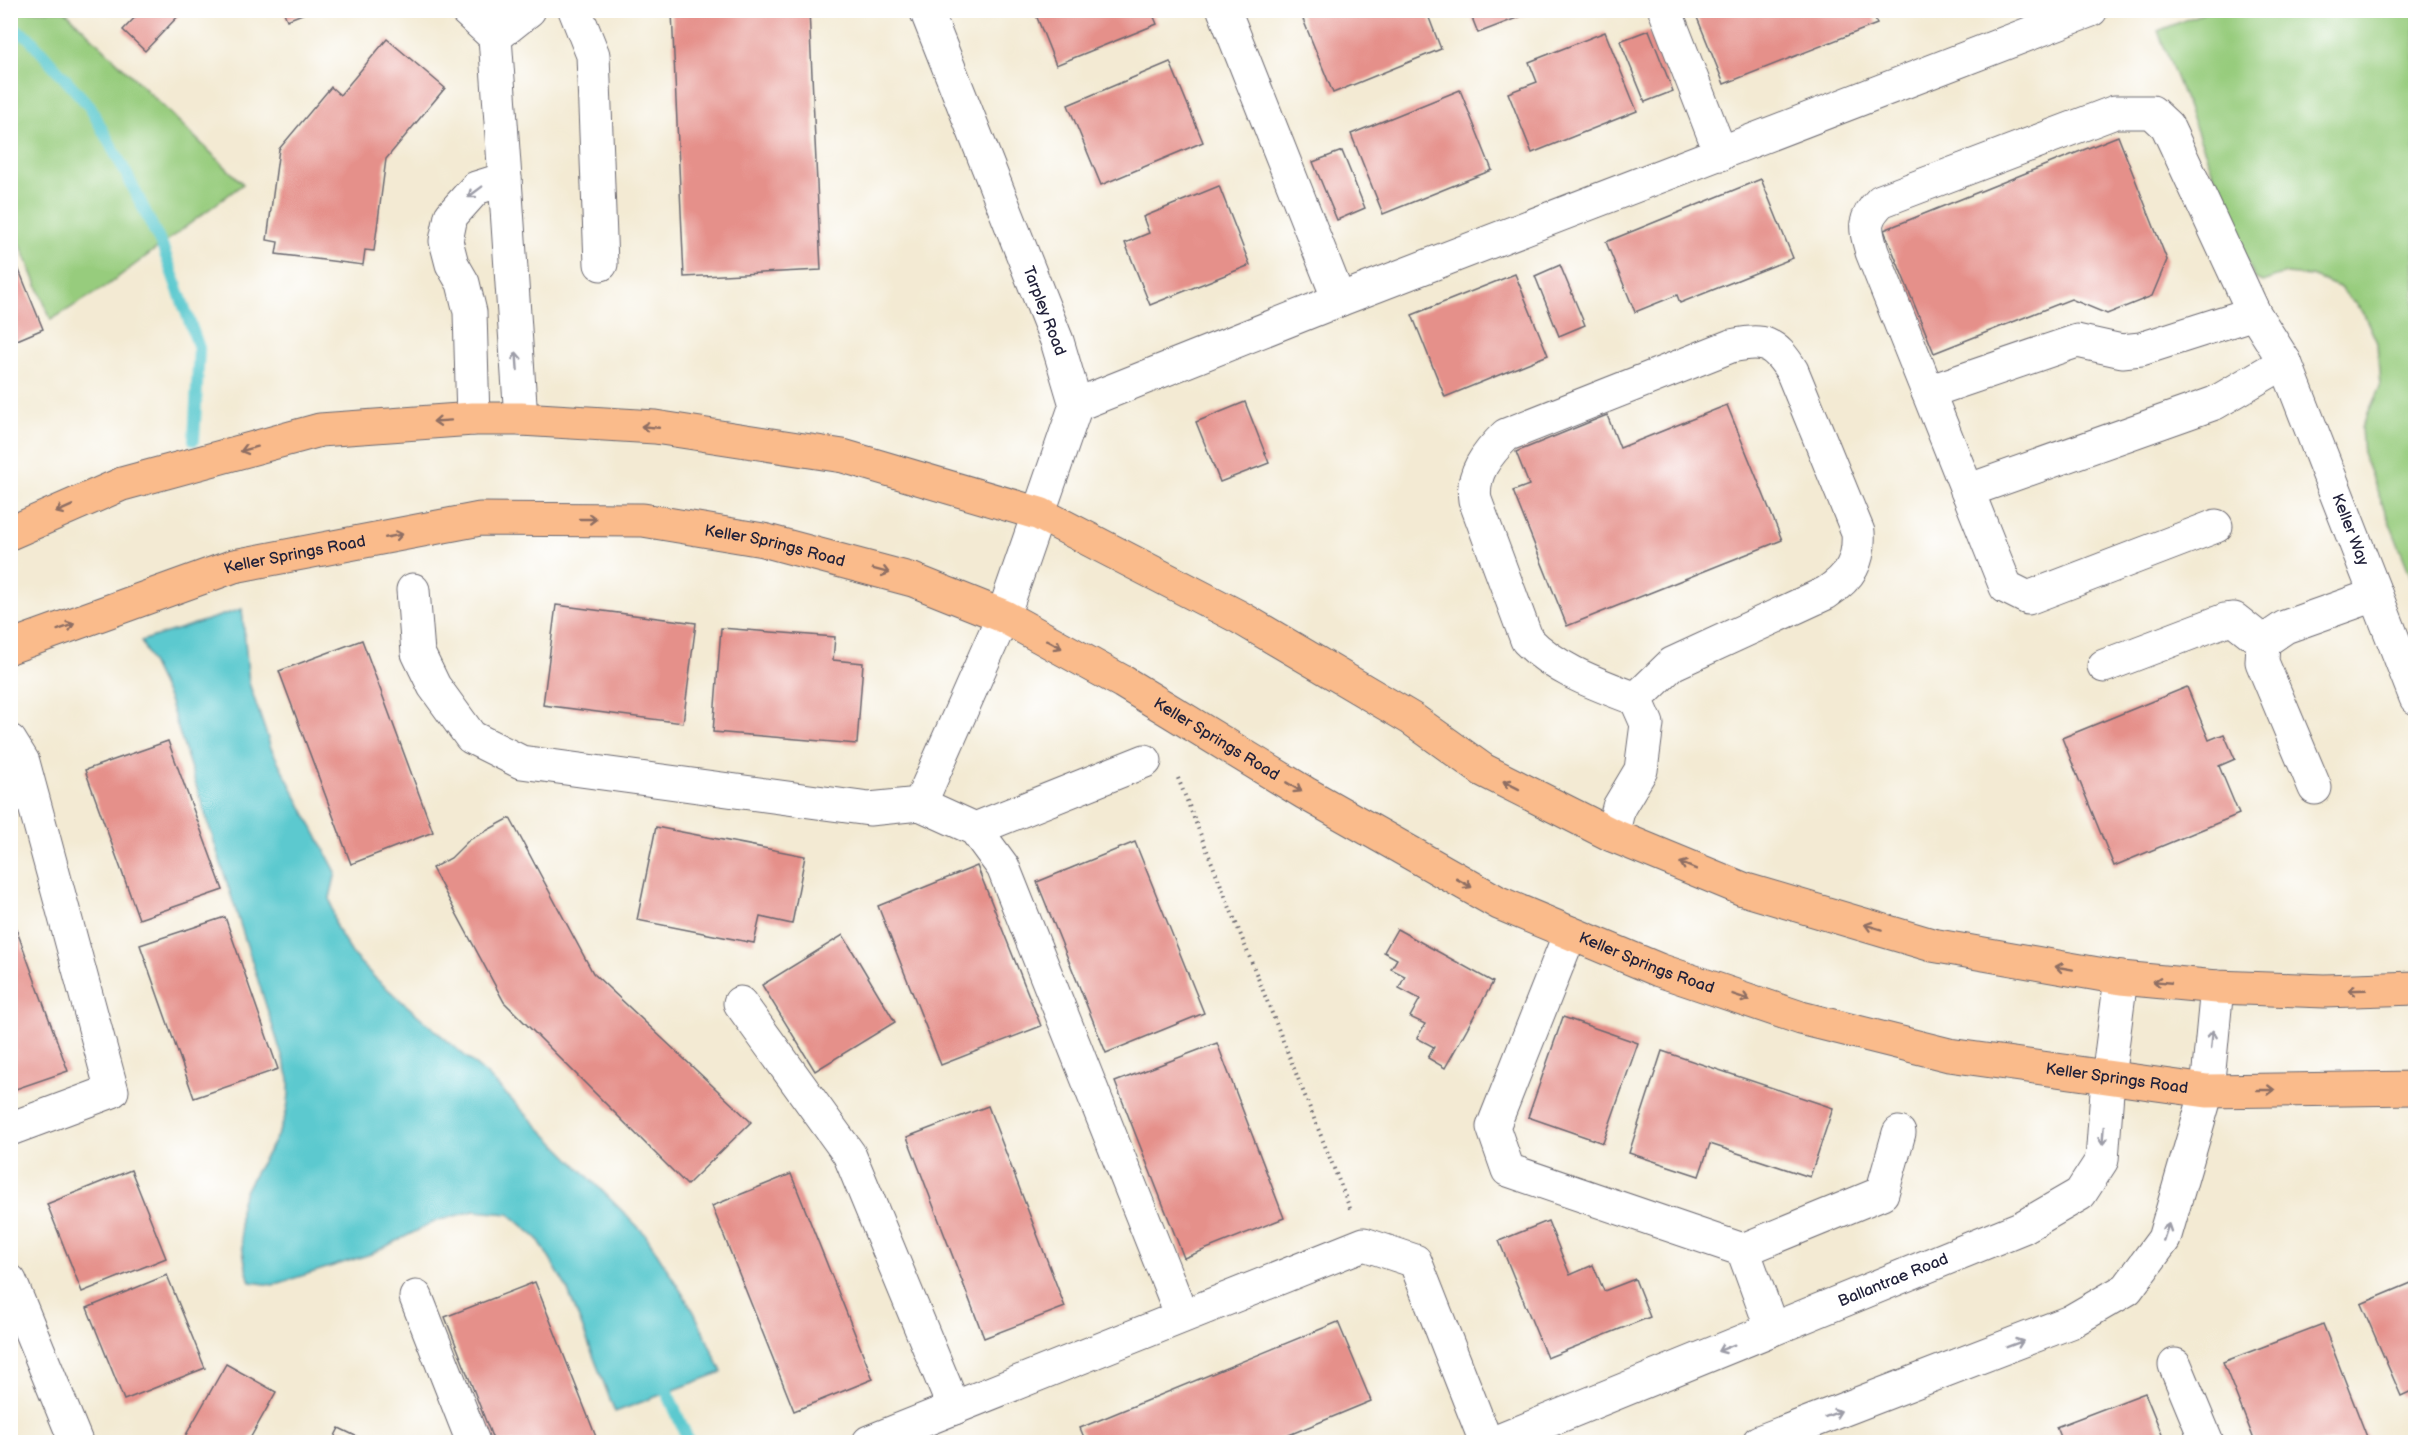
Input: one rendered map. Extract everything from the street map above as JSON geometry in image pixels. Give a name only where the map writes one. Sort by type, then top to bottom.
[{"type":"main road","points":[[10,533],[122,484],[320,430],[473,419],[521,419],[655,427],[843,456],[1040,514],[1239,617],[1412,719],[1483,770],[1612,836],[1743,889],[1932,945],[2121,978],[2217,987],[2324,991],[2415,988]]},
{"type":"main road","name":"Keller Springs Road","points":[[10,646],[234,566],[480,519],[643,520],[763,540],[913,580],[1003,616],[1122,682],[1305,793],[1499,903],[1659,970],[1802,1018],[1949,1054],[2207,1091],[2415,1088]]},
{"type":"street","points":[[466,10],[495,37],[521,419]]},
{"type":"street","points":[[495,37],[529,10]]},
{"type":"street","points":[[575,10],[593,55],[601,264]]},
{"type":"street","name":"Tarpley Road","points":[[926,10],[1057,341],[1076,405]]},
{"type":"street","points":[[1224,10],[1339,300]]},
{"type":"street","points":[[1665,10],[1721,154]]},
{"type":"street","points":[[920,804],[1003,616],[1076,405],[1339,300],[2091,10]]},
{"type":"street","name":"Keller Way","points":[[2216,526],[2028,598],[2006,587],[1872,252],[1866,224],[1869,213],[1881,201],[2115,112],[2152,112],[2167,126],[2254,314],[2285,362],[2415,698]]},
{"type":"street","points":[[473,419],[470,312],[463,284],[452,264],[446,241],[451,216],[476,188],[505,179]]},
{"type":"street","points":[[1928,392],[2077,341],[2122,351],[2141,349],[2254,314]]},
{"type":"street","points":[[1612,836],[1618,807],[1641,770],[1647,724],[1636,699],[1594,683],[1542,656],[1527,640],[1475,500],[1473,486],[1479,468],[1492,449],[1506,435],[1731,346],[1755,341],[1770,345],[1783,356],[1792,371],[1857,532],[1859,548],[1855,563],[1845,581],[1826,593],[1672,664],[1636,699]]},
{"type":"street","points":[[1967,491],[2215,403],[2285,362]]},
{"type":"street","points":[[412,590],[418,653],[434,686],[471,737],[521,762],[869,809],[920,804],[975,829],[1004,867],[1182,1316]]},
{"type":"street","points":[[2263,642],[2285,627],[2375,595]]},
{"type":"street","points":[[2104,666],[2225,620],[2234,619],[2263,642]]},
{"type":"street","points":[[2263,642],[2262,662],[2315,788]]},
{"type":"street","points":[[10,741],[22,762],[112,1091],[10,1129]]},
{"type":"street","points":[[975,829],[1160,764]]},
{"type":"street","points":[[1570,933],[1493,1127],[1508,1170],[1743,1250],[1882,1193],[1899,1134]]},
{"type":"street","name":"Ballantrae Road","points":[[1496,1443],[2023,1227],[2080,1194],[2102,1160],[2108,1078],[2121,978]]},
{"type":"street","points":[[1759,1443],[2070,1322],[2127,1289],[2164,1239],[2207,1091],[2217,987]]},
{"type":"street","points":[[740,1003],[849,1154],[954,1408]]},
{"type":"street","points":[[869,1443],[1364,1244],[1415,1261],[1486,1443]]},
{"type":"street","points":[[1743,1250],[1772,1329]]},
{"type":"street","points":[[10,1281],[76,1443]]},
{"type":"street","points":[[416,1297],[473,1443]]},
{"type":"street","points":[[2175,1365],[2206,1443]]},
{"type":"path","points":[[1160,764],[1364,1244]]},
{"type":"green space","points":[[10,11],[65,11],[243,184],[105,287],[51,320],[11,221]]},
{"type":"green space","points":[[2208,11],[2415,11],[2415,587],[2363,455],[2361,428],[2380,387],[2377,343],[2363,312],[2339,287],[2311,276],[2285,274],[2262,282],[2254,278],[2158,31]]},
{"type":"water","points":[[242,609],[249,683],[271,748],[336,872],[330,898],[336,927],[353,955],[375,978],[487,1075],[645,1234],[694,1312],[722,1372],[615,1412],[567,1288],[538,1239],[509,1214],[474,1211],[436,1221],[371,1254],[273,1285],[250,1282],[241,1238],[241,1204],[251,1180],[281,1128],[289,1097],[289,1078],[169,700],[141,641]]},
{"type":"building","points":[[142,10],[184,10],[145,51],[123,30]]},
{"type":"building","points":[[283,10],[310,10],[310,11],[287,20]]},
{"type":"building","points":[[809,10],[821,270],[684,277],[672,12]]},
{"type":"building","points":[[1034,10],[1151,10],[1157,24],[1056,65]]},
{"type":"building","points":[[1305,10],[1426,10],[1441,49],[1333,93],[1300,12]]},
{"type":"building","points":[[1469,10],[1535,10],[1535,11],[1478,33]]},
{"type":"building","points":[[1694,10],[1871,10],[1877,24],[1724,84]]},
{"type":"building","points":[[1649,30],[1673,91],[1645,102],[1620,41]]},
{"type":"building","points":[[1605,32],[1637,111],[1532,153],[1508,93],[1537,82],[1529,62]]},
{"type":"building","points":[[387,39],[445,88],[386,159],[374,251],[365,250],[363,265],[276,254],[278,242],[267,240],[279,149],[331,87],[340,95]]},
{"type":"building","points":[[1170,62],[1203,142],[1101,185],[1068,105]]},
{"type":"building","points":[[1460,90],[1492,170],[1383,214],[1351,134]]},
{"type":"building","points":[[2118,136],[2167,260],[2152,296],[2107,314],[2071,299],[1934,353],[1884,230]]},
{"type":"building","points":[[1342,151],[1365,208],[1337,220],[1313,162]]},
{"type":"building","points":[[1761,179],[1793,258],[1680,303],[1677,295],[1635,312],[1606,242]]},
{"type":"building","points":[[1219,186],[1250,265],[1150,305],[1125,243],[1149,233],[1143,217]]},
{"type":"building","points":[[10,248],[43,329],[10,343]]},
{"type":"building","points":[[1560,265],[1585,325],[1559,336],[1535,276]]},
{"type":"building","points":[[1515,274],[1548,355],[1445,397],[1412,315]]},
{"type":"building","points":[[1245,402],[1269,463],[1220,482],[1196,422]]},
{"type":"building","points":[[1727,405],[1782,540],[1567,626],[1513,491],[1529,485],[1516,452],[1607,415],[1620,448]]},
{"type":"building","points":[[556,605],[696,623],[683,723],[543,705]]},
{"type":"building","points":[[721,628],[835,637],[833,660],[863,663],[857,744],[713,732]]},
{"type":"building","points":[[362,640],[433,832],[351,864],[279,671]]},
{"type":"building","points":[[2187,687],[2209,740],[2224,734],[2235,759],[2219,766],[2239,814],[2114,866],[2062,738]]},
{"type":"building","points":[[168,741],[223,890],[139,919],[85,770]]},
{"type":"building","points":[[510,818],[593,973],[751,1122],[687,1185],[504,1002],[432,868],[451,858],[469,840]]},
{"type":"building","points":[[656,827],[805,856],[792,924],[760,917],[754,943],[637,920]]},
{"type":"building","points":[[1135,842],[1204,1013],[1106,1053],[1037,882]]},
{"type":"building","points":[[977,866],[1041,1026],[941,1065],[878,906]]},
{"type":"building","points":[[10,912],[68,1071],[10,1091]]},
{"type":"building","points":[[225,917],[278,1069],[194,1098],[140,945]]},
{"type":"building","points":[[1397,929],[1493,982],[1445,1068],[1428,1058],[1434,1047],[1417,1038],[1425,1024],[1410,1017],[1420,999],[1399,988],[1405,976],[1391,969],[1397,959],[1384,952]]},
{"type":"building","points":[[843,935],[895,1022],[815,1071],[762,985]]},
{"type":"building","points":[[1563,1017],[1638,1043],[1603,1143],[1528,1117]]},
{"type":"building","points":[[1217,1043],[1284,1218],[1184,1258],[1115,1082]]},
{"type":"building","points":[[1662,1051],[1833,1108],[1810,1177],[1710,1144],[1699,1176],[1629,1153]]},
{"type":"building","points":[[988,1106],[1065,1307],[984,1338],[907,1137]]},
{"type":"building","points":[[131,1170],[166,1258],[82,1292],[47,1204]]},
{"type":"building","points":[[791,1174],[873,1379],[794,1411],[712,1206]]},
{"type":"building","points":[[1548,1221],[1570,1275],[1593,1265],[1604,1291],[1635,1279],[1650,1317],[1547,1358],[1499,1241]]},
{"type":"building","points":[[167,1275],[205,1368],[124,1400],[87,1308]]},
{"type":"building","points":[[2416,1281],[2416,1389],[2401,1396],[2361,1304]]},
{"type":"building","points":[[535,1282],[598,1442],[494,1442],[445,1317]]},
{"type":"building","points":[[1338,1322],[1371,1401],[1272,1442],[1086,1442],[1080,1428]]},
{"type":"building","points":[[2323,1324],[2369,1442],[2255,1442],[2223,1362]]},
{"type":"building","points":[[226,1364],[276,1392],[248,1442],[182,1442]]},
{"type":"building","points":[[2145,1393],[2165,1442],[2062,1442],[2056,1427]]},
{"type":"building","points":[[339,1428],[368,1442],[332,1442]]},
{"type":"waterway","points":[[10,26],[28,37],[90,107],[163,248],[199,348],[194,440]]},
{"type":"waterway","points":[[661,1378],[689,1442]]}]
